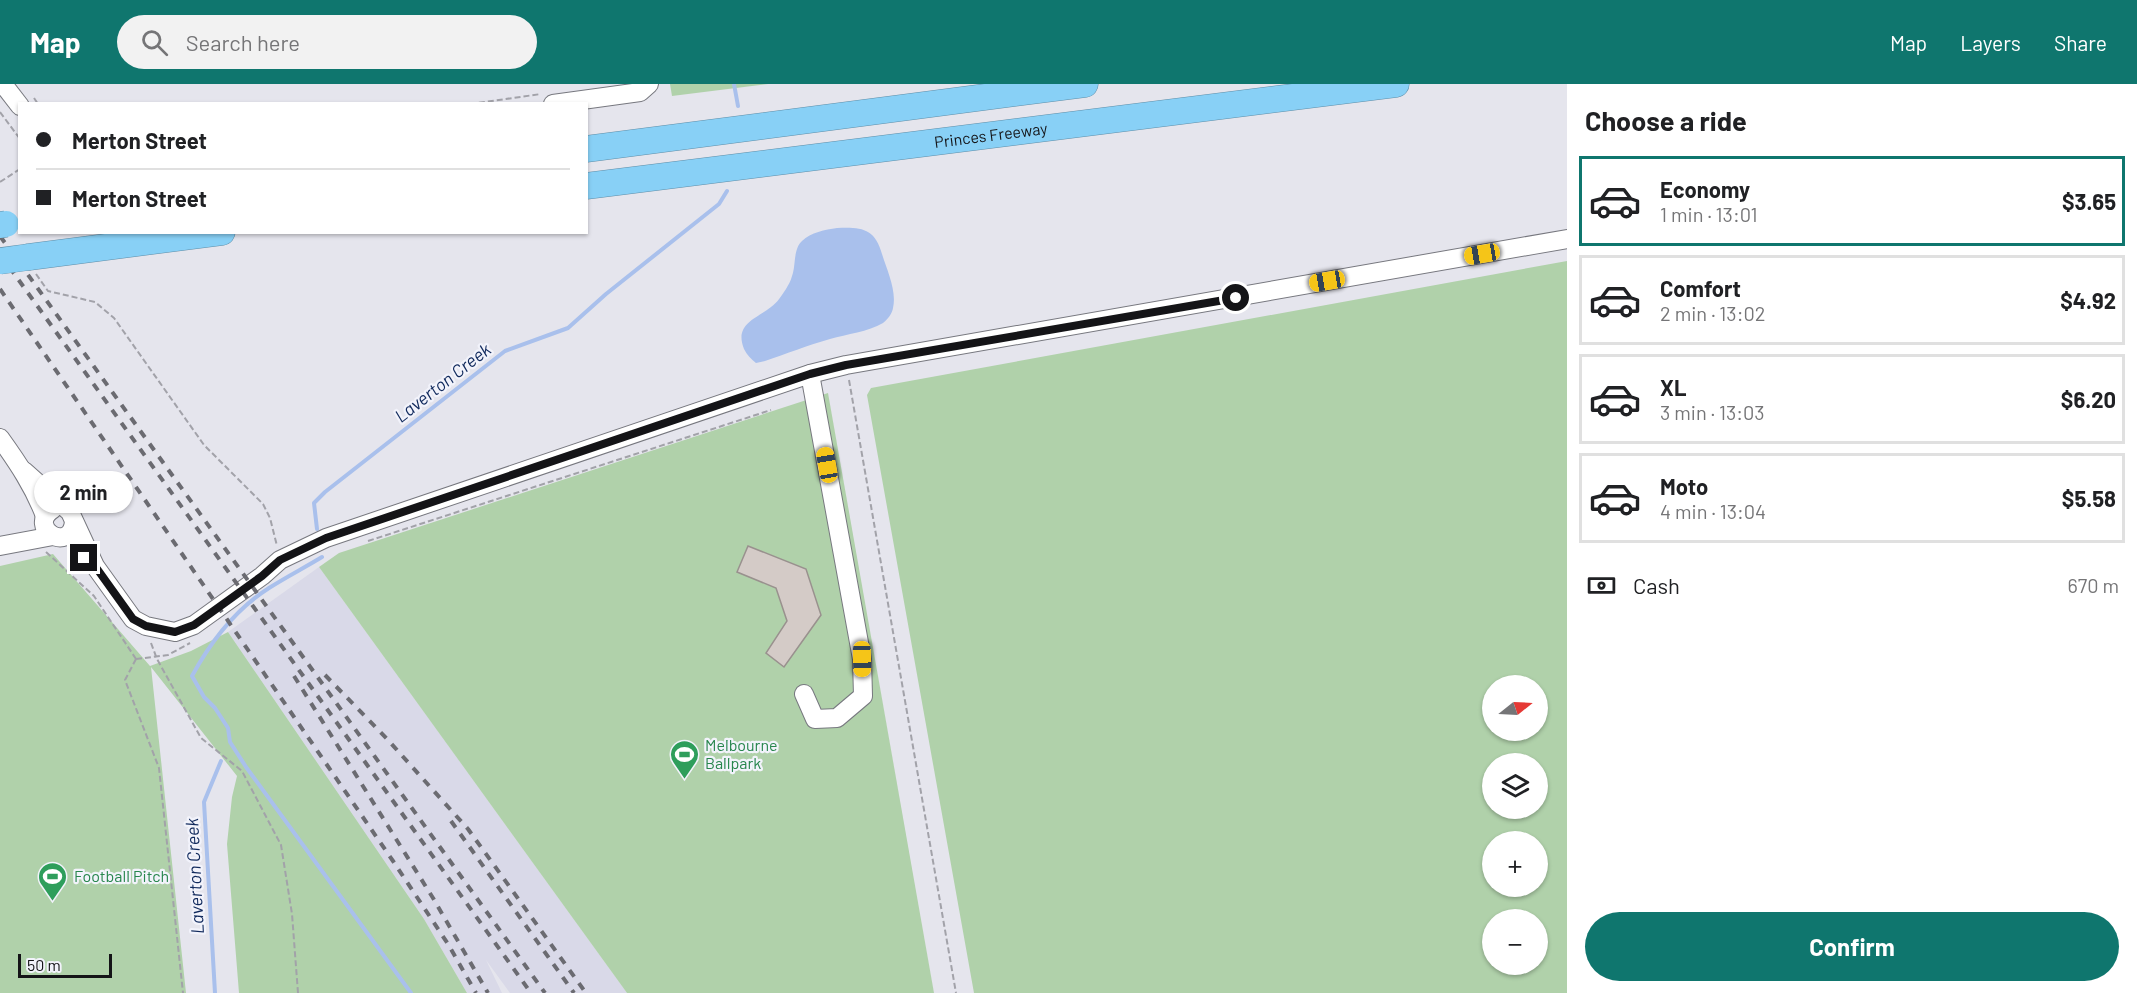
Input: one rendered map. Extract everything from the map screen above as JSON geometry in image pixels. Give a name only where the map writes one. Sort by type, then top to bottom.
[{"type":"highway","points":[[588,149],[1084,84]]},
{"type":"highway","name":"Princes Freeway","points":[[588,186],[1396,84]]},
{"type":"highway","points":[[0,261],[31,264],[210,234]]},
{"type":"street","points":[[3,84],[18,103]]},
{"type":"street","points":[[568,102],[640,92],[649,84]]},
{"type":"street","points":[[2,545],[45,518],[52,509],[62,507],[70,515],[95,566],[133,619],[146,626],[175,632],[194,625],[262,576],[280,560],[326,538],[810,374],[846,365],[1567,238]]},
{"type":"street","points":[[804,694],[814,719],[837,718],[863,696],[862,659],[810,374]]},
{"type":"street","points":[[0,438],[24,471],[35,491],[45,518],[48,538]]},
{"type":"street","points":[[2,545],[59,538],[68,535],[74,527],[70,515],[24,471]]},
{"type":"street","points":[[48,538],[95,566]]},
{"type":"path","points":[[0,112],[18,136]]},
{"type":"path","points":[[0,182],[18,170]]},
{"type":"path","points":[[31,264],[48,291],[95,302],[114,318],[204,445],[263,504],[270,518],[280,560]]},
{"type":"path","points":[[846,365],[956,993]]},
{"type":"path","points":[[367,542],[771,410]]},
{"type":"path","points":[[48,538],[39,547],[94,596],[136,659],[125,680],[159,768],[183,993]]},
{"type":"path","points":[[146,626],[157,659],[201,738],[242,771],[281,845],[292,914],[298,993]]},
{"type":"shaded area","points":[[319,567],[627,993],[510,993],[486,960],[502,993],[467,993],[424,919],[228,632]]},
{"type":"green space","points":[[670,84],[768,84],[672,96]]},
{"type":"green space","points":[[1567,261],[1567,993],[974,993],[867,395],[871,388]]},
{"type":"green space","name":"Melbourne Ballpark","points":[[828,393],[934,993],[627,993],[319,567],[339,553]]},
{"type":"green space","points":[[53,554],[150,666],[191,651],[228,632],[424,919],[467,993],[239,993],[227,844],[232,797],[237,776],[151,667],[186,993],[0,993],[0,566]]},
{"type":"water","points":[[837,228],[866,231],[879,245],[893,288],[894,301],[891,314],[883,323],[871,329],[822,341],[756,363],[744,349],[742,334],[744,328],[779,299],[792,278],[799,244],[814,233]]},
{"type":"building","points":[[748,546],[806,569],[821,615],[784,667],[766,653],[787,621],[776,588],[737,572]]},
{"type":"waterway","name":"Laverton Creek","points":[[734,84],[738,106]]},
{"type":"waterway","name":"Laverton Creek","points":[[317,529],[314,503],[325,492],[505,351],[568,328],[606,294],[719,204],[727,191]]},
{"type":"waterway","points":[[322,557],[257,596],[235,616],[207,651],[192,676],[204,697],[215,708],[228,728],[230,742],[246,767],[411,993]]},
{"type":"waterway","name":"Laverton Creek","points":[[215,993],[204,802],[221,761]]},
{"type":"railway","points":[[0,236],[545,993]]},
{"type":"railway","points":[[0,254],[531,993]]},
{"type":"railway","points":[[0,289],[393,861],[448,944],[476,993]]},
{"type":"railway","points":[[325,675],[388,740],[468,829],[586,993]]},
{"type":"railway","points":[[294,676],[433,898],[488,993]]},
{"type":"railway","points":[[451,821],[574,993]]},
{"type":"place","name":"Melbourne Ballpark","points":[[684,780]]},
{"type":"place","name":"Football Pitch","points":[[53,902]]},
{"type":"route","points":[[84,558],[95,566],[133,619],[146,626],[175,632],[194,625],[262,576],[280,560],[326,538],[810,374],[846,365],[1236,298]]}]
